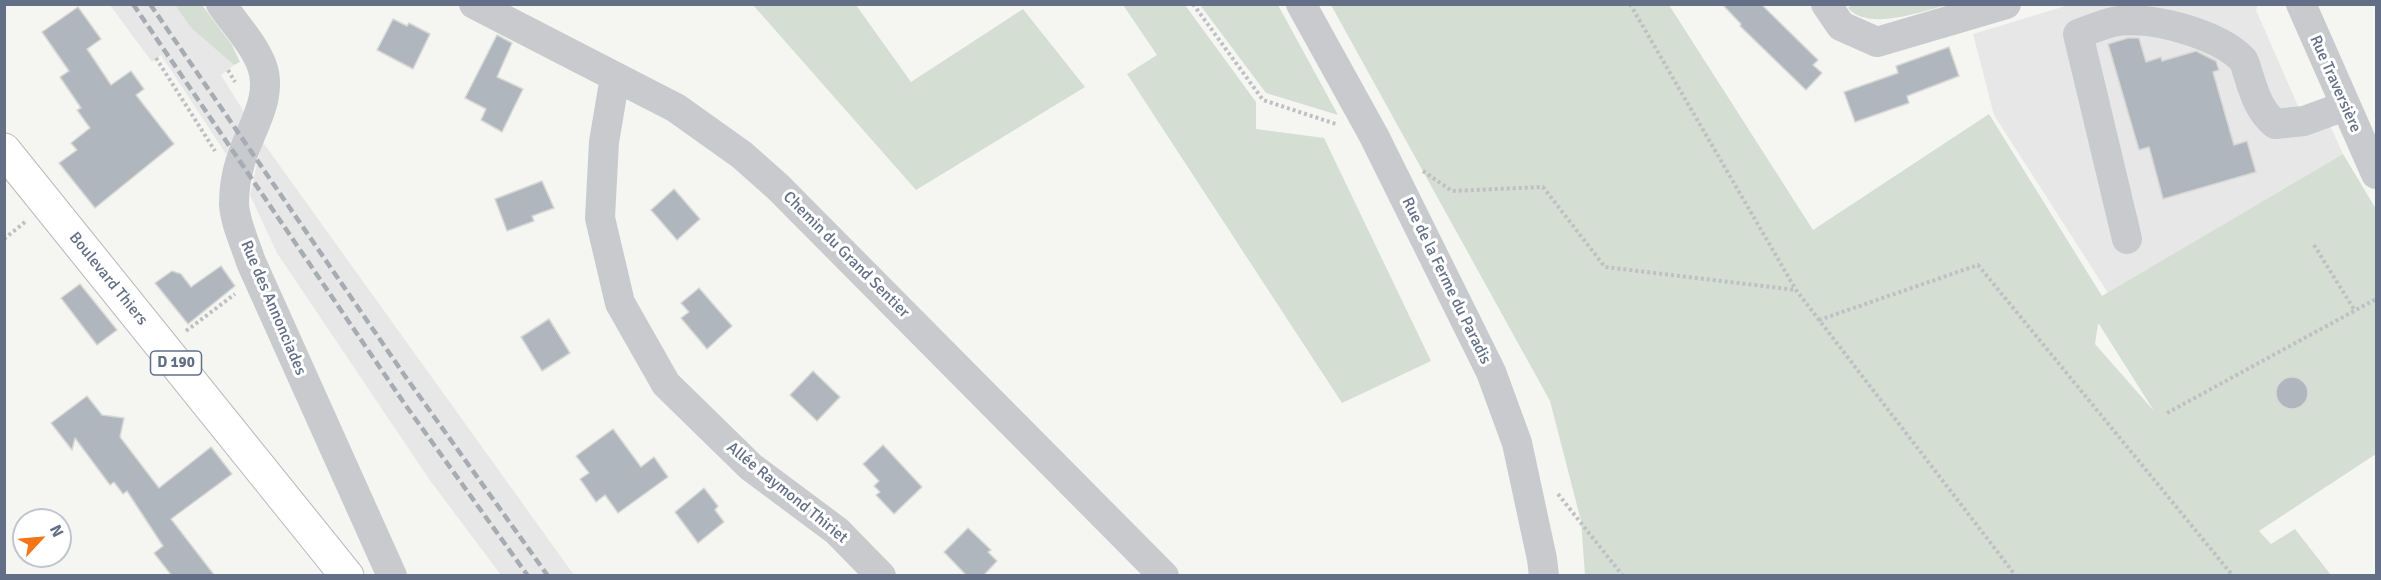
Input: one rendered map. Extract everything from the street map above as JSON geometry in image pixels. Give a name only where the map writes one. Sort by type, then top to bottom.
[{"type":"main road","name":"Boulevard Thiers","points":[[4,150],[347,576]]},
{"type":"street","name":"Rue des Annonciades","points":[[221,4],[255,52],[262,66],[264,77],[264,91],[259,113],[240,162],[234,205],[237,220],[257,276],[392,576]]},
{"type":"street","name":"Chemin du Grand Sentier","points":[[474,4],[676,108],[742,155],[778,187],[1164,576]]},
{"type":"street","name":"Rue de la Ferme du Paradis","points":[[1301,4],[1374,136],[1491,372],[1517,443],[1544,576]]},
{"type":"street","points":[[1826,4],[1841,26],[1877,42],[2006,4]]},
{"type":"street","name":"Rue Traversière","points":[[2301,4],[2375,166]]},
{"type":"street","points":[[2127,239],[2078,34],[2114,22],[2156,22],[2215,40],[2244,61],[2255,96],[2264,114],[2275,124],[2304,121],[2346,106]]},
{"type":"street","name":"Allée Raymond Thiriet","points":[[615,77],[604,142],[600,219],[620,303],[666,384],[751,467],[837,531],[881,576]]},
{"type":"path","points":[[1193,4],[1263,100],[1374,136]]},
{"type":"path","points":[[1630,4],[1796,290],[2016,576]]},
{"type":"path","points":[[156,58],[220,160]]},
{"type":"path","points":[[1422,170],[1452,190],[1543,187],[1605,267],[1796,290]]},
{"type":"path","points":[[2314,244],[2355,311]]},
{"type":"path","points":[[1819,320],[1978,266],[2233,576]]},
{"type":"path","points":[[164,348],[257,276]]},
{"type":"path","points":[[2167,413],[2376,299]]},
{"type":"path","points":[[1553,487],[1623,576]]},
{"type":"shaded area","points":[[1853,4],[1948,5],[1896,18],[1882,19],[1857,15],[1848,8]]},
{"type":"shaded area","points":[[110,5],[175,5],[191,28],[234,65],[221,75],[244,112],[226,154],[161,55],[152,62]]},
{"type":"shaded area","points":[[175,5],[202,5],[232,45],[240,62],[234,65],[191,28]]},
{"type":"shaded area","points":[[753,5],[856,5],[911,82],[1023,9],[1085,87],[916,190]]},
{"type":"shaded area","points":[[1123,5],[1185,5],[1256,102],[1256,129],[1324,138],[1431,361],[1342,403],[1127,74],[1157,55]]},
{"type":"shaded area","points":[[1200,5],[1278,5],[1338,115],[1266,93]]},
{"type":"shaded area","points":[[1331,5],[1669,5],[1813,230],[1989,114],[2102,296],[2343,154],[2376,209],[2376,454],[2259,531],[2271,544],[2295,529],[2331,575],[1585,575],[1581,521],[1550,401]],"holes":[[[2099,324],[2154,411],[2095,344]]]},
{"type":"shaded area","points":[[2069,5],[2258,5],[2256,10],[2308,129],[2328,121],[2343,154],[2108,293],[1994,115],[1973,34]]},
{"type":"shaded area","points":[[262,141],[574,575],[501,575],[429,479],[277,253],[250,195]]},
{"type":"building","points":[[1722,4],[1761,4],[1818,60],[1813,65],[1822,73],[1806,90],[1740,26],[1741,24]]},
{"type":"building","points":[[78,7],[101,39],[87,49],[111,85],[131,71],[144,89],[136,95],[174,144],[95,208],[59,163],[77,150],[71,143],[90,128],[77,110],[81,108],[60,77],[69,71],[42,32]]},
{"type":"building","points":[[393,19],[407,26],[409,23],[430,34],[413,69],[377,50]]},
{"type":"building","points":[[497,35],[512,43],[497,77],[523,89],[502,132],[481,120],[486,109],[465,98]]},
{"type":"building","points":[[2128,38],[2139,38],[2146,62],[2161,57],[2162,61],[2196,51],[2216,61],[2219,70],[2213,72],[2234,145],[2247,141],[2256,172],[2163,199],[2149,147],[2139,150],[2108,44]]},
{"type":"building","points":[[1949,47],[1959,76],[1907,96],[1909,103],[1855,122],[1844,92],[1898,73],[1896,66]]},
{"type":"building","points":[[542,181],[554,208],[532,216],[534,221],[507,231],[495,199]]},
{"type":"building","points":[[674,189],[700,219],[677,240],[651,210]]},
{"type":"building","points":[[221,266],[235,286],[188,324],[155,283],[172,271],[181,274],[191,287]]},
{"type":"building","points":[[80,284],[117,330],[97,345],[61,298]]},
{"type":"building","points":[[699,288],[732,326],[707,349],[681,318],[689,312],[681,303]]},
{"type":"building","points":[[549,319],[570,353],[542,371],[521,337]]},
{"type":"building","points":[[813,371],[840,397],[817,421],[790,395]]},
{"type":"building","points":[[2292,377],[2303,382],[2308,393],[2303,404],[2292,409],[2281,404],[2276,393],[2281,382]]},
{"type":"building","points":[[87,396],[102,415],[124,418],[120,437],[159,488],[211,447],[232,474],[171,519],[215,576],[172,576],[154,553],[163,546],[127,491],[123,494],[114,482],[110,485],[75,438],[72,450],[51,423]]},
{"type":"building","points":[[613,429],[641,467],[654,457],[668,477],[618,513],[605,495],[596,502],[580,479],[589,473],[576,456]]},
{"type":"building","points":[[883,445],[922,487],[894,514],[876,495],[880,492],[874,486],[879,481],[863,464]]},
{"type":"building","points":[[704,488],[718,506],[715,510],[724,522],[698,543],[675,512]]},
{"type":"building","points":[[968,528],[991,550],[988,552],[997,561],[983,576],[967,576],[944,552]]},
{"type":"railway","points":[[133,4],[404,403],[528,576]]},
{"type":"railway","points":[[150,4],[405,376],[548,576]]}]
